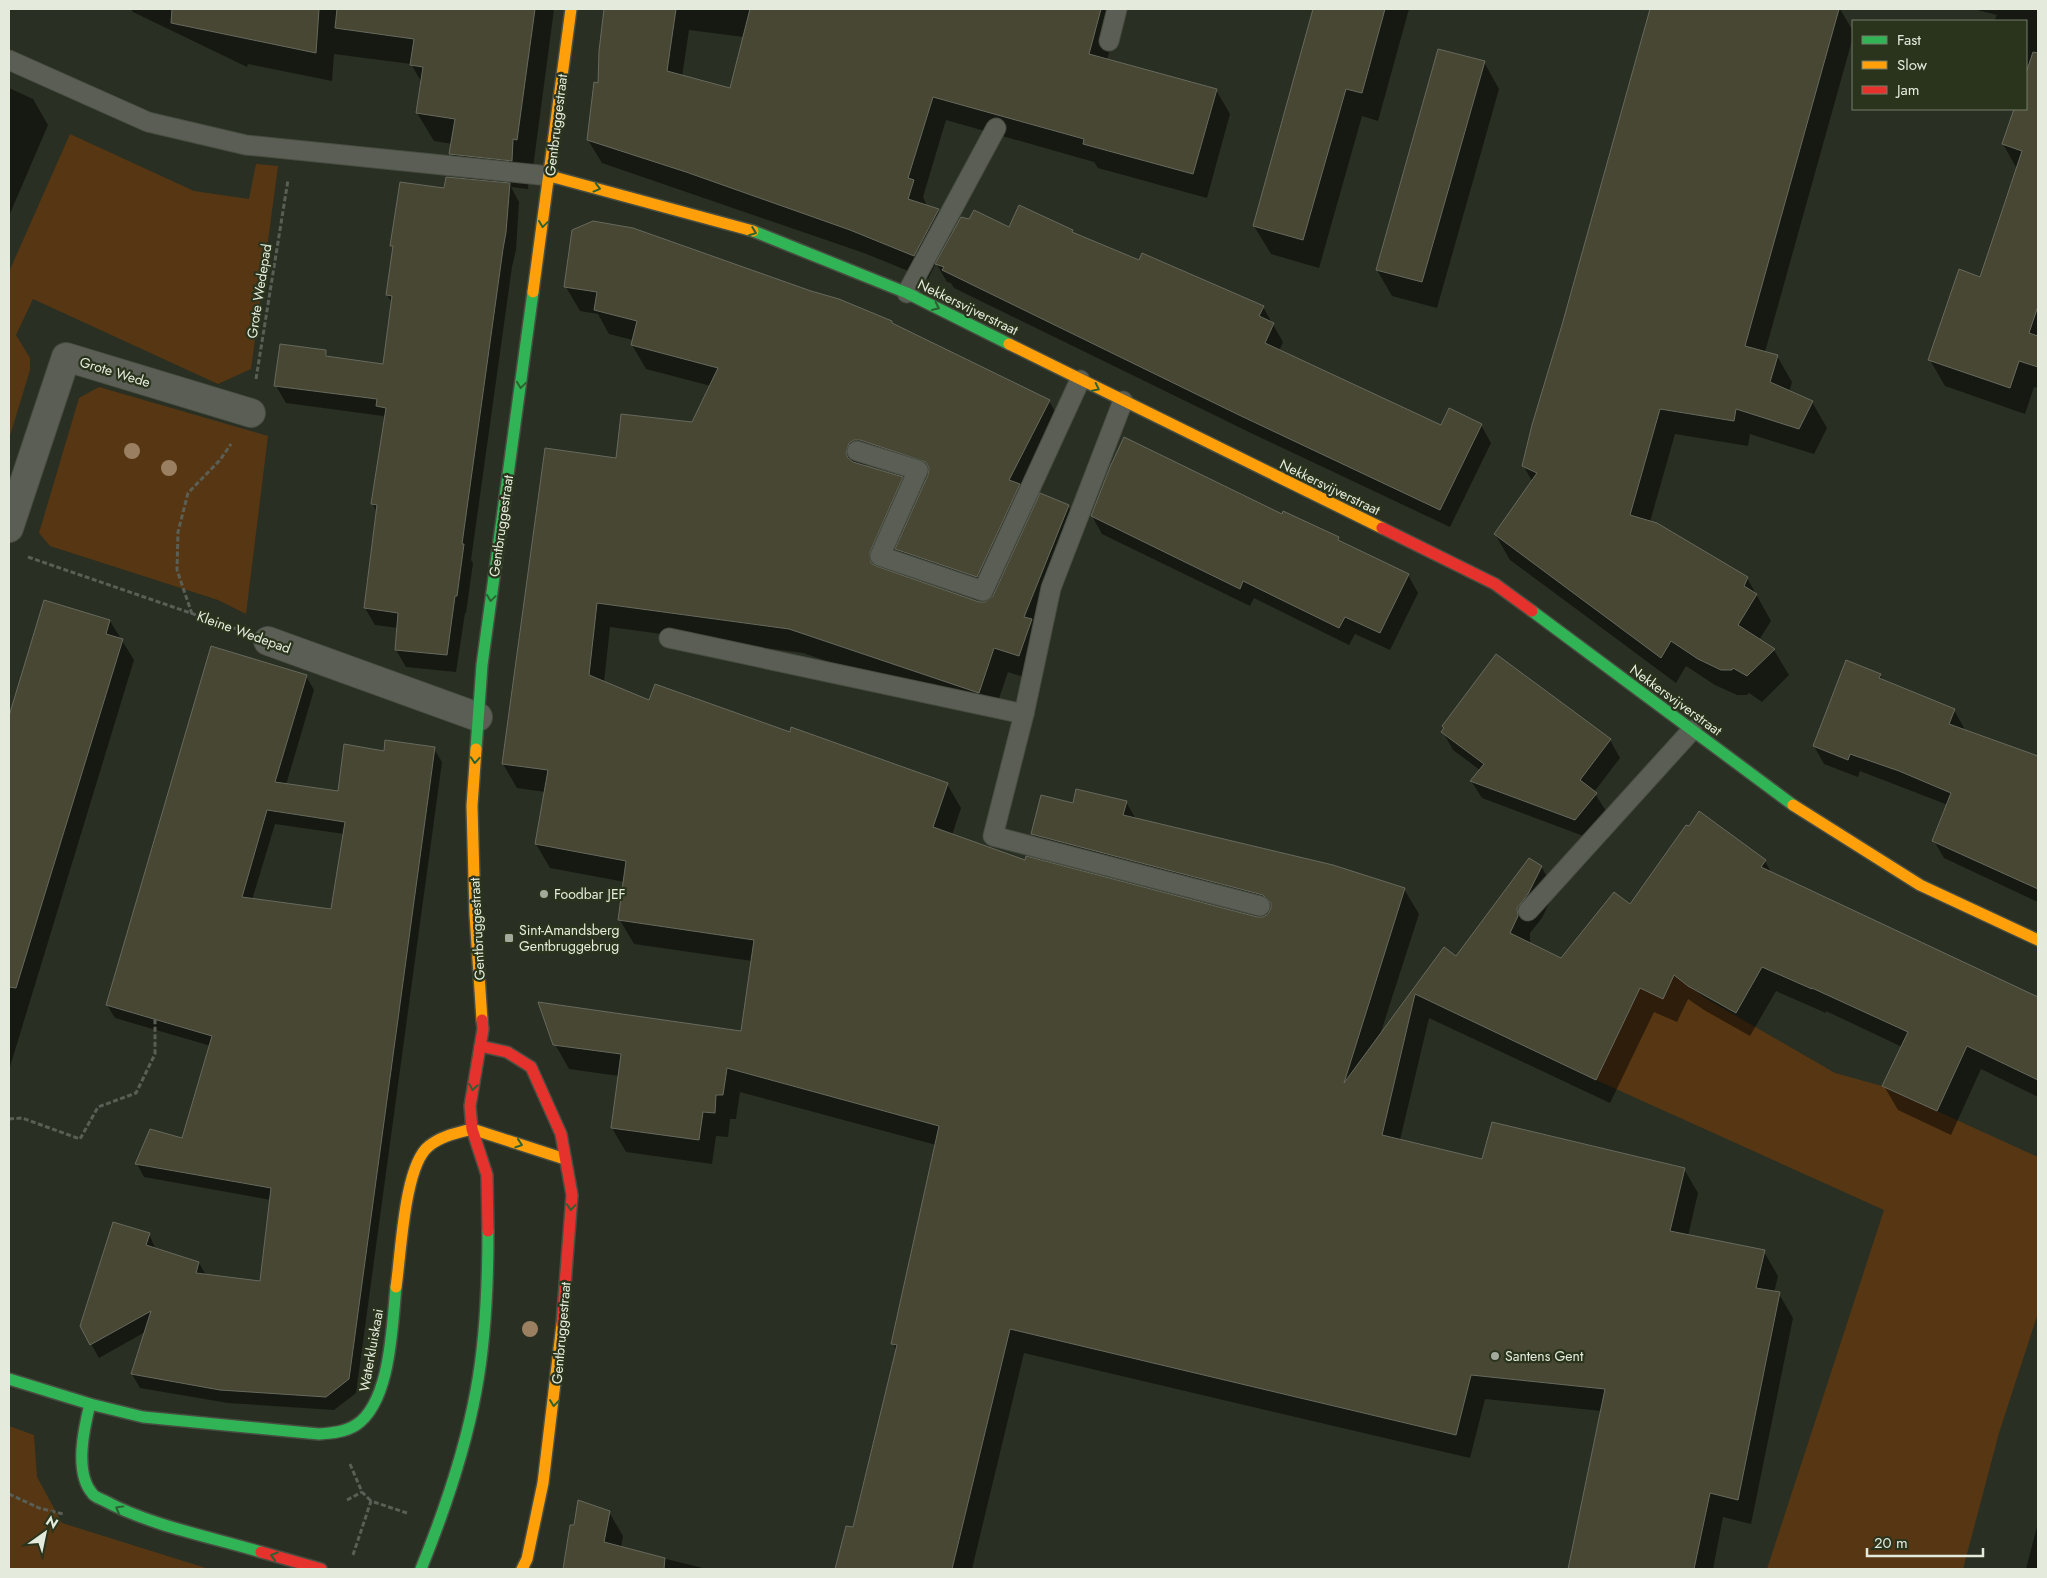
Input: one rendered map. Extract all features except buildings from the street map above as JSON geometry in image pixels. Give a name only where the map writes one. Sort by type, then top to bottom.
[{"type":"street","name":"Gentbruggestraat","points":[[422,1568],[459,1458],[476,1391],[484,1330],[488,1255],[487,1175],[472,1129],[470,1106],[483,1029],[475,915],[472,806],[482,665],[550,176],[571,9]]},
{"type":"street","name":"Nekkersvijverstraat","points":[[550,176],[748,229],[907,293],[1123,402],[1495,584],[1803,812],[1920,885],[2038,940]]},
{"type":"street","name":"Grote Wede","points":[[9,528],[66,357],[251,414]]},
{"type":"street","name":"Kleine Wedepad","points":[[268,641],[478,717]]},
{"type":"street","name":"Gentbruggestraat","points":[[480,1046],[507,1052],[531,1067],[561,1134],[572,1194],[561,1344],[543,1483],[525,1566]]},
{"type":"street","points":[[472,1129],[565,1159]]},
{"type":"street","name":"Waterkluiskaai","points":[[9,1379],[90,1404],[143,1417],[319,1434],[337,1434],[357,1424],[369,1414],[379,1399],[385,1376],[409,1190],[415,1162],[424,1148],[434,1141],[449,1134],[472,1129]]},
{"type":"street","points":[[90,1404],[83,1431],[82,1461],[84,1478],[92,1494],[127,1513],[321,1569]]},
{"type":"lane","points":[[1109,41],[1117,9]]},
{"type":"lane","points":[[9,60],[148,122],[246,144],[550,176]]},
{"type":"lane","points":[[907,293],[996,128]]},
{"type":"lane","points":[[857,451],[918,470],[880,556],[983,591],[1080,380]]},
{"type":"lane","points":[[1123,402],[1051,588],[1024,714],[993,836],[1260,906]]},
{"type":"lane","points":[[669,638],[1024,714]]},
{"type":"lane","points":[[1528,911],[1692,730]]},
{"type":"path","name":"Grote Wedepad","points":[[251,414],[289,172]]},
{"type":"path","points":[[192,614],[177,570],[178,532],[188,493],[220,460],[251,414]]},
{"type":"path","name":"Kleine Wedepad","points":[[26,556],[268,641]]},
{"type":"path","points":[[9,1119],[22,1118],[80,1139],[98,1106],[136,1093],[155,1054],[154,1019]]},
{"type":"path","points":[[337,1434],[362,1492],[371,1501],[402,1511]]},
{"type":"path","points":[[347,1500],[362,1492]]},
{"type":"path","points":[[353,1556],[371,1501]]},
{"type":"shaded area","points":[[70,134],[194,191],[249,199],[256,164],[278,166],[251,369],[218,384],[33,299],[16,335],[30,358],[30,370],[9,439],[9,272]]},
{"type":"shaded area","points":[[99,387],[268,436],[246,614],[218,600],[50,546],[39,533],[79,398]]},
{"type":"shaded area","points":[[1653,960],[1705,998],[1835,1073],[1882,1086],[2038,1157],[2038,1313],[1999,1433],[1963,1569],[1767,1569],[1884,1210],[1596,1080]]},
{"type":"shaded area","points":[[9,1426],[34,1435],[37,1477],[62,1523],[209,1569],[9,1569]]},
{"type":"traffic: fast","points":[[753,231],[907,293],[1009,344]]},
{"type":"traffic: fast","points":[[476,749],[482,665],[533,292]]},
{"type":"traffic: fast","points":[[1532,611],[1793,805]]},
{"type":"traffic: fast","points":[[421,1569],[453,1481],[476,1391],[486,1311],[488,1231]]},
{"type":"traffic: fast","points":[[9,1379],[90,1404],[143,1417],[319,1434],[343,1431],[356,1425],[368,1414],[383,1381],[391,1341],[396,1287]]},
{"type":"traffic: fast","points":[[90,1404],[83,1437],[82,1462],[86,1484],[94,1496],[161,1524],[261,1552]]},
{"type":"traffic: slow","points":[[533,292],[571,9]]},
{"type":"traffic: slow","points":[[550,176],[753,231]]},
{"type":"traffic: slow","points":[[1009,344],[1382,528]]},
{"type":"traffic: slow","points":[[476,749],[472,806],[475,915],[482,1020]]},
{"type":"traffic: slow","points":[[1793,805],[1920,885],[2038,940]]},
{"type":"traffic: slow","points":[[472,1129],[565,1159]]},
{"type":"traffic: slow","points":[[396,1287],[409,1191],[421,1156],[429,1146],[439,1140],[449,1135],[472,1129]]},
{"type":"traffic: slow","points":[[522,1569],[527,1559],[543,1483],[562,1324]]},
{"type":"traffic: jam","points":[[1382,528],[1495,584],[1532,611]]},
{"type":"traffic: jam","points":[[482,1020],[483,1029],[470,1106],[472,1129],[487,1175],[488,1231]]},
{"type":"traffic: jam","points":[[480,1046],[507,1052],[531,1067],[561,1134],[572,1195],[562,1324]]},
{"type":"traffic: jam","points":[[261,1552],[321,1569]]},
{"type":"place","name":"Foodbar JEF","points":[[544,894]]},
{"type":"place","name":"Sint-Amandsberg Gentbruggebrug","points":[[509,938]]},
{"type":"place","name":"Santens Gent","points":[[1495,1356]]}]
